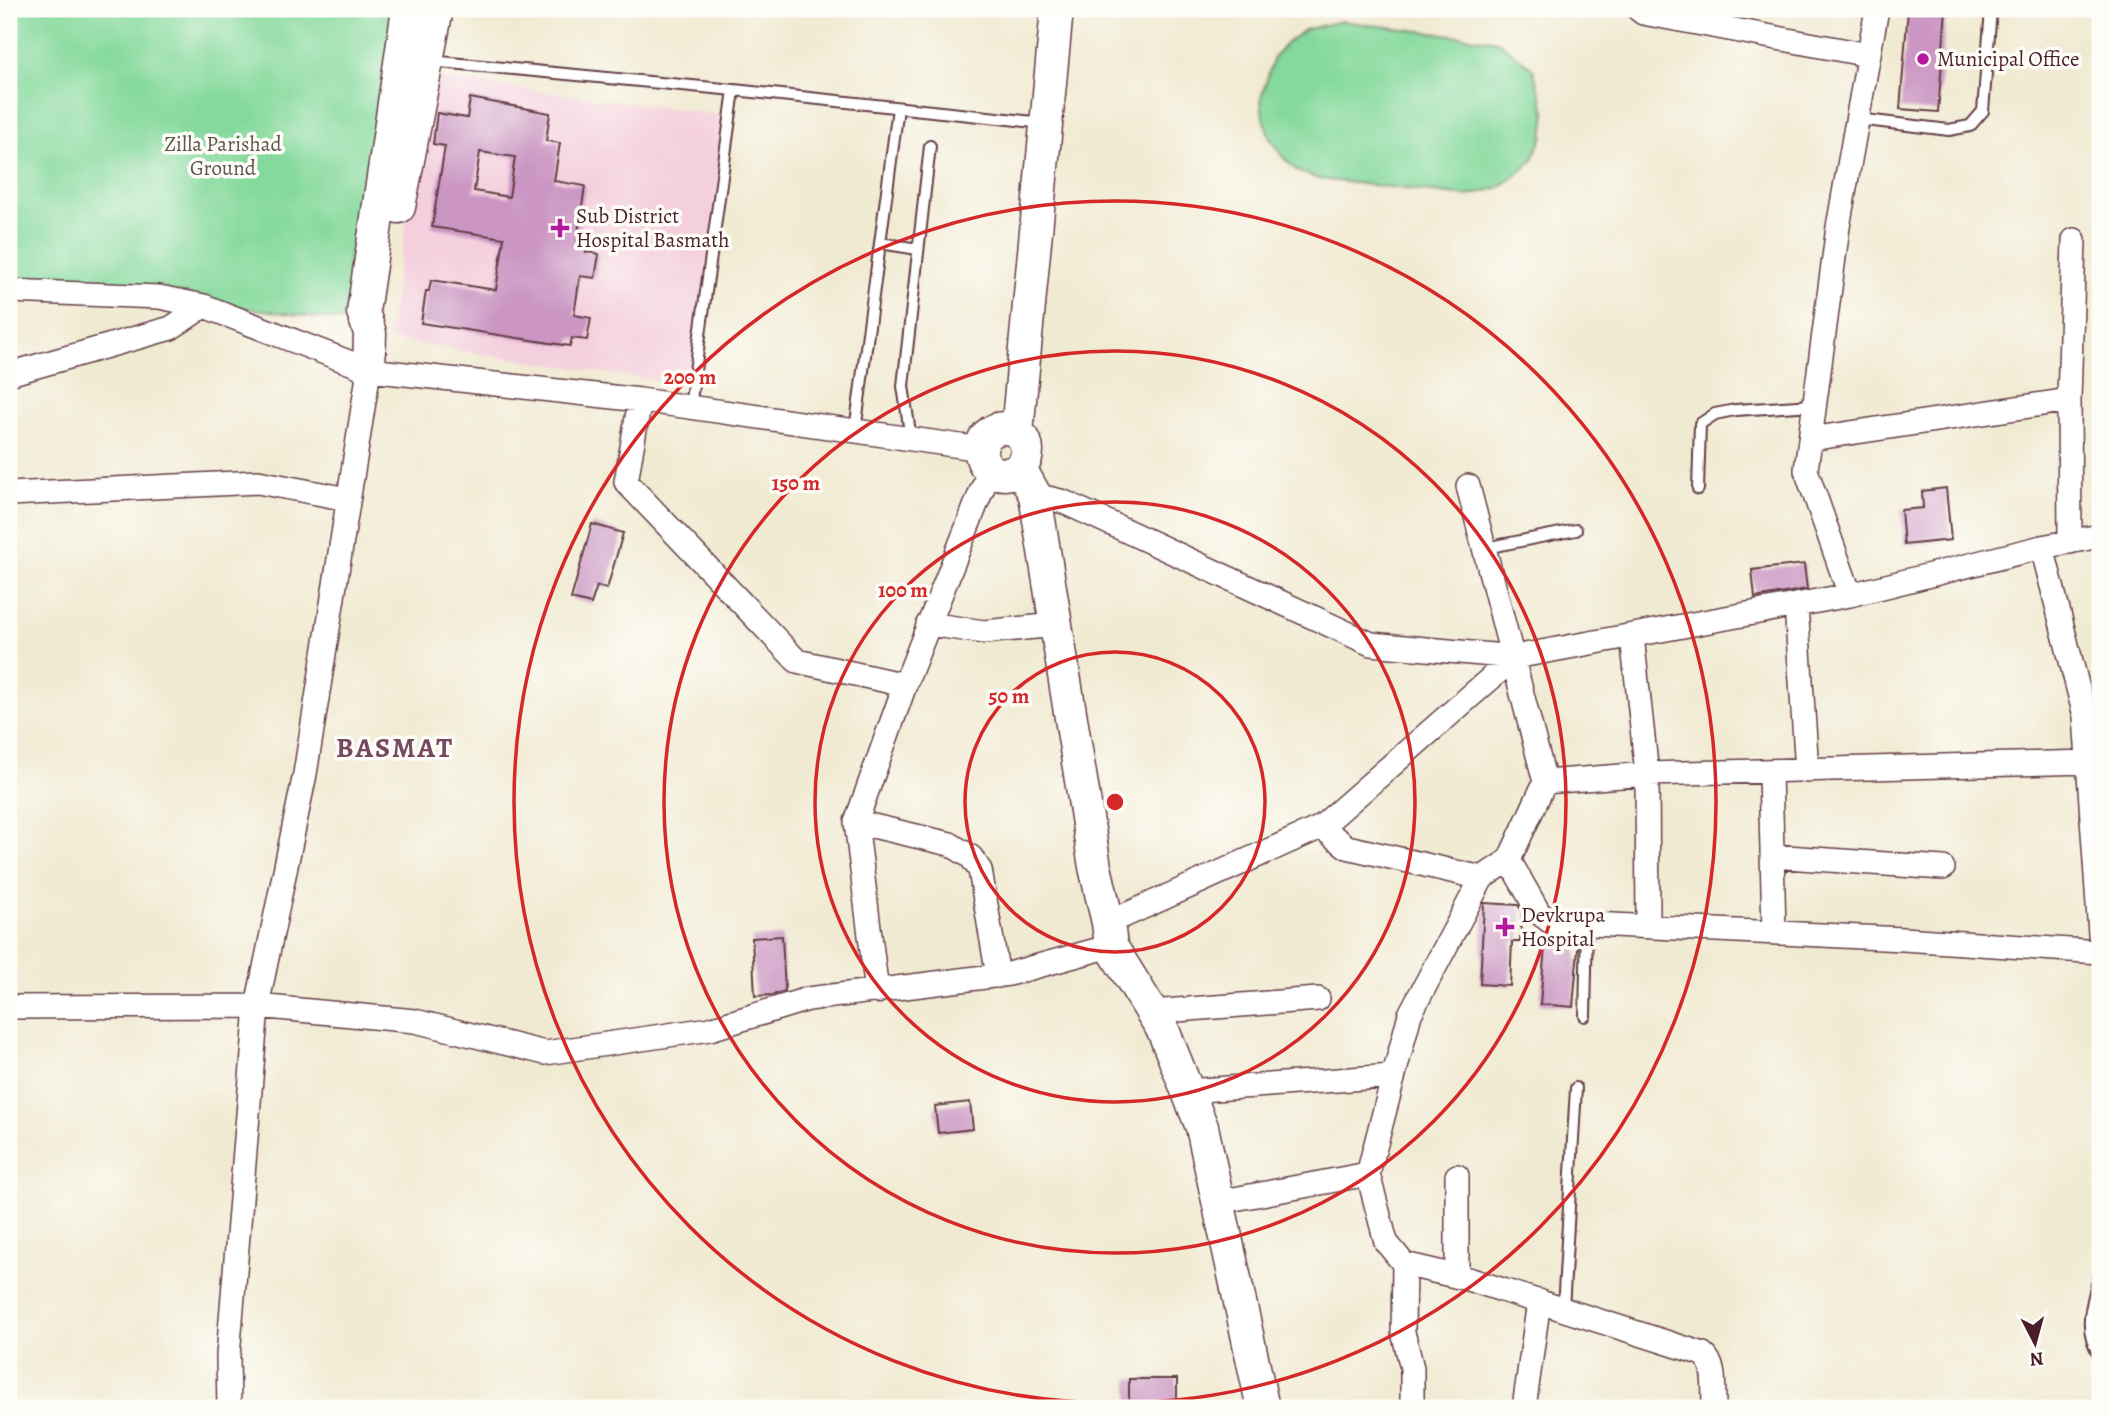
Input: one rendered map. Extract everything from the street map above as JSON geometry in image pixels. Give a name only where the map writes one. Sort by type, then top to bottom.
[{"type":"main road","points":[[369,370],[370,333],[363,312],[408,9]]},
{"type":"main road","points":[[370,333],[379,313],[437,9]]},
{"type":"main road","points":[[1057,9],[1017,432],[1027,445],[1025,461],[1006,470],[1056,625],[1095,867],[1109,934],[1163,1030],[1202,1127],[1263,1408]]},
{"type":"street","points":[[1638,9],[1643,13],[1869,55]]},
{"type":"street","points":[[1850,596],[1806,470],[1838,227],[1877,9]]},
{"type":"street","points":[[2070,542],[2069,400],[2074,240]]},
{"type":"street","points":[[9,291],[159,297],[204,306],[369,370],[640,400],[911,439],[1006,470],[1064,502],[1371,645],[1515,657],[1850,596],[2042,547],[2100,536]]},
{"type":"street","points":[[9,374],[172,328],[204,306]]},
{"type":"street","points":[[229,1408],[228,1356],[257,1006],[306,774],[369,370]]},
{"type":"street","points":[[640,400],[626,482],[797,661],[905,685]]},
{"type":"street","points":[[1810,439],[2069,400]]},
{"type":"street","points":[[877,992],[856,822],[929,624],[1006,470]]},
{"type":"street","points":[[9,494],[258,482],[348,499]]},
{"type":"street","points":[[1468,486],[1515,657],[1545,782],[1508,860],[1482,878],[1410,1014],[1368,1174],[1386,1242],[1404,1264],[1457,1276],[1703,1354],[1709,1358],[1712,1366],[1714,1408]]},
{"type":"street","points":[[2042,547],[2093,714],[2087,762],[2100,934]]},
{"type":"street","points":[[1796,606],[1807,771]]},
{"type":"street","points":[[929,624],[984,632],[1056,625]]},
{"type":"street","points":[[1632,636],[1647,774],[1648,926]]},
{"type":"street","points":[[9,1007],[257,1006],[415,1021],[545,1053],[710,1029],[808,999],[999,976],[1109,934],[1321,827],[1515,657]]},
{"type":"street","points":[[1545,782],[1647,774],[2087,762]]},
{"type":"street","points":[[1770,771],[1774,932]]},
{"type":"street","points":[[856,822],[950,844],[971,857],[980,870],[999,976]]},
{"type":"street","points":[[1321,827],[1348,847],[1482,878]]},
{"type":"street","points":[[1772,856],[1943,868]]},
{"type":"street","points":[[1508,860],[1545,919],[1551,922],[1774,932],[2100,952]]},
{"type":"street","points":[[1152,1012],[1318,999]]},
{"type":"street","points":[[1187,1091],[1392,1076]]},
{"type":"street","points":[[1218,1202],[1368,1174]]},
{"type":"street","points":[[1457,1177],[1457,1276]]},
{"type":"street","points":[[1404,1264],[1403,1332],[1412,1367],[1412,1408]]},
{"type":"street","points":[[1524,1408],[1539,1301]]},
{"type":"lane","points":[[1857,119],[1949,130],[1970,126],[1983,111],[1991,9]]},
{"type":"lane","points":[[427,61],[1046,123]]},
{"type":"lane","points":[[690,407],[734,90]]},
{"type":"lane","points":[[855,431],[898,108]]},
{"type":"lane","points":[[911,439],[903,386],[930,146]]},
{"type":"lane","points":[[880,243],[918,249]]},
{"type":"lane","points":[[1698,489],[1700,424],[1715,414],[1735,410],[1814,405]]},
{"type":"lane","points":[[1485,548],[1576,530]]},
{"type":"lane","points":[[1585,1016],[1587,923]]},
{"type":"lane","points":[[1563,1309],[1576,1088]]},
{"type":"lane","points":[[2100,1272],[2088,1327],[2091,1343],[2100,1356]]},
{"type":"shaded area","name":"Sub District Hospital Basmath","points":[[430,77],[730,116],[690,386],[387,339]]},
{"type":"green space","name":"Zilla Parishad Ground","points":[[9,9],[400,9],[344,321],[209,303],[9,285]]},
{"type":"green space","points":[[1341,21],[1498,41],[1533,69],[1546,114],[1543,136],[1532,161],[1498,188],[1467,196],[1319,179],[1297,171],[1270,138],[1263,117],[1261,98],[1274,57],[1287,43],[1304,30]]},
{"type":"building","name":"Municipal Office","points":[[1908,9],[1946,9],[1938,112],[1900,109]]},
{"type":"building","points":[[470,98],[550,113],[546,141],[560,143],[554,181],[585,186],[577,241],[587,243],[586,252],[599,254],[595,278],[580,276],[574,315],[591,318],[587,340],[572,338],[570,346],[421,323],[426,291],[429,291],[431,280],[496,290],[504,238],[432,227],[445,146],[433,144],[437,113],[467,118]],"holes":[[[480,152],[515,157],[509,197],[474,191]]]},
{"type":"building","points":[[1946,488],[1951,540],[1904,545],[1901,510],[1923,508],[1922,491]]},
{"type":"building","points":[[592,524],[623,533],[607,589],[597,586],[591,604],[571,599]]},
{"type":"building","points":[[1804,564],[1807,589],[1755,598],[1752,570]]},
{"type":"building","points":[[1484,903],[1518,905],[1522,911],[1520,942],[1512,942],[1510,986],[1480,984]]},
{"type":"building","points":[[1546,935],[1579,937],[1573,1007],[1540,1004]]},
{"type":"building","points":[[782,936],[785,991],[755,996],[752,938]]},
{"type":"building","points":[[970,1102],[973,1129],[938,1133],[935,1106]]},
{"type":"building","points":[[1129,1379],[1177,1379],[1177,1408],[1129,1408]]},
{"type":"place","name":"Municipal Office","points":[[1923,59]]},
{"type":"place","name":"Sub District Hospital Basmath","points":[[560,228]]},
{"type":"place","name":"Devkrupa Hospital","points":[[1505,927]]},
{"type":"district","name":"BASMAT","points":[[395,747]]}]
